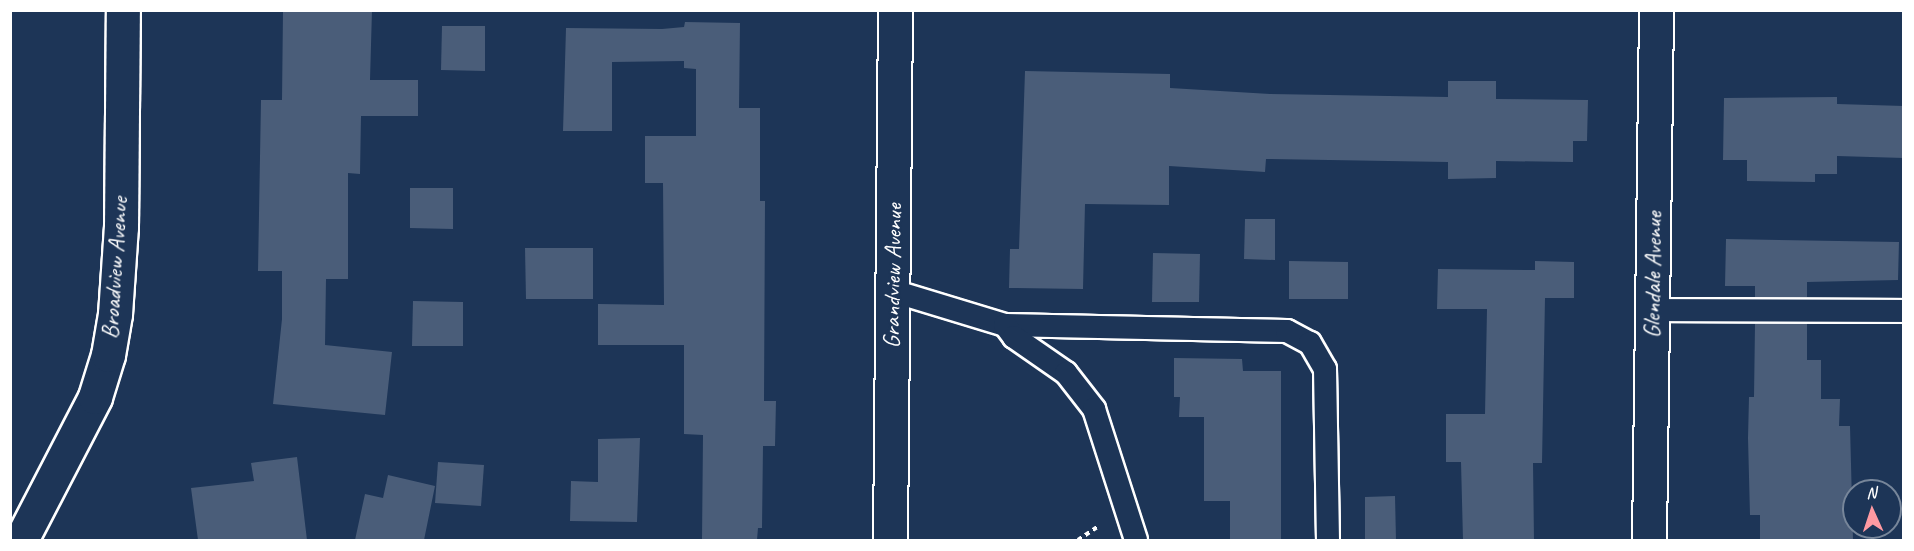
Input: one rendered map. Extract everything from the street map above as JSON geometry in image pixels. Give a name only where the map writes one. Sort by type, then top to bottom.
[{"type":"street","name":"Broadview Avenue","points":[[21,540],[95,397],[108,355],[115,314],[121,227],[123,10]]},
{"type":"street","name":"Grandview Avenue","points":[[890,540],[895,10]]},
{"type":"street","name":"Glendale Avenue","points":[[1649,540],[1656,10]]},
{"type":"lane","points":[[893,291],[1005,325],[1287,331],[1310,343],[1325,369],[1328,540]]},
{"type":"lane","points":[[1652,310],[1904,311]]},
{"type":"lane","points":[[1005,325],[1014,337],[1066,373],[1094,410],[1136,540]]},
{"type":"building","points":[[283,10],[372,10],[370,80],[418,80],[418,116],[361,116],[360,174],[348,173],[348,279],[326,279],[325,345],[392,352],[385,415],[273,404],[282,319],[282,271],[258,271],[261,100],[282,100]]},
{"type":"building","points":[[685,22],[740,23],[739,108],[760,108],[760,201],[765,201],[764,401],[776,401],[775,446],[763,446],[762,528],[758,528],[757,540],[702,540],[703,435],[684,434],[684,345],[598,345],[598,304],[664,305],[663,183],[645,183],[645,136],[696,136],[696,69],[684,68],[684,61],[612,62],[612,131],[563,131],[566,28],[662,29],[684,27]]},
{"type":"building","points":[[442,26],[485,26],[485,71],[441,70]]},
{"type":"building","points":[[1025,71],[1170,74],[1170,88],[1270,94],[1448,97],[1448,81],[1496,81],[1496,99],[1588,100],[1587,141],[1573,141],[1573,162],[1496,161],[1496,178],[1448,179],[1448,162],[1266,159],[1265,172],[1169,166],[1169,205],[1085,204],[1083,289],[1009,288],[1010,249],[1019,249]]},
{"type":"building","points":[[1837,97],[1837,104],[1904,106],[1904,158],[1837,156],[1837,174],[1815,174],[1815,182],[1747,181],[1747,160],[1723,160],[1724,98]]},
{"type":"building","points":[[410,188],[453,188],[453,229],[410,228]]},
{"type":"building","points":[[1245,219],[1275,219],[1275,260],[1244,259]]},
{"type":"building","points":[[1726,239],[1899,242],[1898,280],[1807,282],[1807,297],[1755,297],[1755,286],[1725,286]]},
{"type":"building","points":[[525,248],[593,248],[593,299],[526,299]]},
{"type":"building","points":[[1153,253],[1200,254],[1199,302],[1152,302]]},
{"type":"building","points":[[1289,261],[1348,262],[1348,299],[1289,299]]},
{"type":"building","points":[[1535,261],[1574,262],[1574,298],[1545,298],[1542,463],[1533,463],[1534,540],[1463,540],[1461,462],[1446,462],[1446,414],[1485,414],[1487,309],[1437,309],[1438,269],[1535,270]]},
{"type":"building","points":[[413,301],[463,302],[463,346],[412,346]]},
{"type":"building","points":[[1755,324],[1807,324],[1807,360],[1821,360],[1821,399],[1840,399],[1839,426],[1850,426],[1851,479],[1842,479],[1842,539],[1853,540],[1760,540],[1760,515],[1750,515],[1749,397],[1754,397]]},
{"type":"building","points":[[1174,358],[1242,359],[1243,371],[1281,371],[1281,540],[1230,540],[1230,501],[1204,501],[1204,417],[1179,417],[1180,397],[1174,397]]},
{"type":"building","points":[[640,438],[637,522],[570,521],[571,481],[598,482],[598,439]]},
{"type":"building","points":[[297,457],[307,540],[198,540],[191,488],[254,481],[251,463]]},
{"type":"building","points":[[438,462],[484,465],[481,506],[435,503]]},
{"type":"building","points":[[388,475],[435,486],[424,540],[355,540],[365,494],[383,498]]},
{"type":"building","points":[[1395,496],[1396,540],[1365,540],[1365,497]]}]
